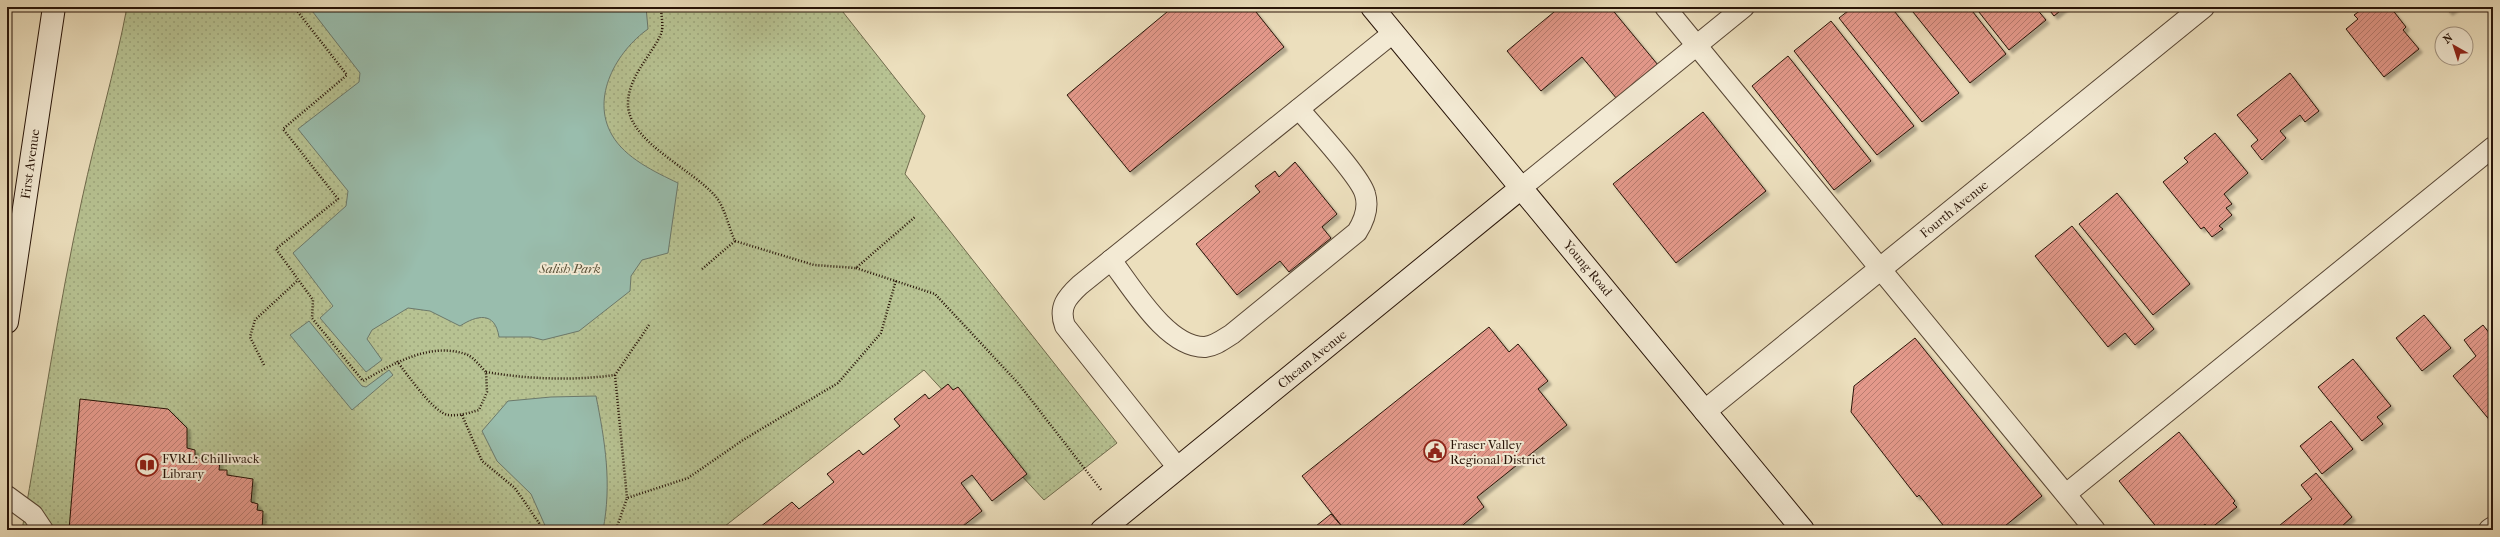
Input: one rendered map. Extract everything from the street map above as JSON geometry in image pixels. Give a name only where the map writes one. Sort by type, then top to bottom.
[{"type":"street","name":"First Avenue","points":[[7,322],[54,7]]},
{"type":"street","name":"Young Road","points":[[1372,7],[1804,530]]},
{"type":"street","name":"Fourth Avenue","points":[[1705,411],[2203,7]]},
{"type":"street","name":"Cheam Avenue","points":[[1102,530],[1522,188]]},
{"type":"lane","points":[[1665,7],[2095,530]]},
{"type":"lane","points":[[1522,188],[1744,7]]},
{"type":"lane","points":[[1178,468],[1065,326],[1062,317],[1063,305],[1069,295],[1111,260],[1393,33]]},
{"type":"lane","points":[[1111,260],[1174,337],[1189,345],[1205,347],[1218,343],[1232,334],[1357,232],[1365,215],[1367,206],[1361,184],[1299,109]]},
{"type":"lane","points":[[2066,494],[2493,147]]},
{"type":"lane","points":[[7,496],[32,515],[43,530]]},
{"type":"path","points":[[294,7],[347,75],[283,129],[338,199],[276,248],[313,300],[312,318],[364,381],[397,361],[441,350],[469,356],[486,372],[518,377],[592,378],[615,375]]},
{"type":"path","points":[[660,7],[662,33],[636,74],[628,102],[632,122],[650,143],[694,175],[717,198],[735,241]]},
{"type":"path","points":[[856,268],[916,216]]},
{"type":"path","points":[[735,241],[814,265],[856,268],[935,294],[1018,383],[1086,472]]},
{"type":"path","points":[[702,269],[735,241]]},
{"type":"path","points":[[264,365],[250,337],[255,320],[298,280]]},
{"type":"path","points":[[628,498],[688,478],[743,440],[838,383],[881,333],[896,280]]},
{"type":"path","points":[[607,530],[617,527],[628,498],[615,375],[649,325]]},
{"type":"path","points":[[397,361],[423,396],[446,415],[462,415],[479,410],[487,392],[486,372]]},
{"type":"path","points":[[462,415],[482,461],[515,488],[541,530]]},
{"type":"green space","name":"Salish Park","points":[[127,7],[839,7],[925,116],[905,174],[1117,443],[1044,500],[924,370],[720,530],[22,530],[73,240]]},
{"type":"shaded area","points":[[309,7],[646,7],[648,29],[637,38],[617,62],[610,76],[604,106],[606,120],[612,135],[625,151],[641,164],[678,183],[668,253],[642,260],[631,276],[630,291],[579,331],[543,340],[531,337],[499,337],[494,323],[489,319],[473,319],[460,326],[430,311],[408,308],[372,330],[367,339],[382,360],[366,372],[320,318],[333,306],[293,253],[346,206],[348,191],[298,129],[359,82],[360,73]]},
{"type":"shaded area","points":[[309,321],[362,386],[366,387],[389,370],[393,375],[352,410],[290,335]]},
{"type":"shaded area","points":[[596,396],[605,446],[607,479],[606,513],[603,530],[547,530],[531,494],[497,461],[482,431],[508,401],[551,397]]},
{"type":"building","points":[[1173,7],[1252,7],[1284,47],[1130,172],[1067,95]]},
{"type":"building","points":[[1560,7],[1610,7],[1658,65],[1617,99],[1582,57],[1541,91],[1507,51]]},
{"type":"building","points":[[1853,7],[1891,7],[1959,93],[1922,122],[1839,18]]},
{"type":"building","points":[[1909,7],[1969,7],[2006,54],[1970,83]]},
{"type":"building","points":[[1975,7],[2035,7],[2046,20],[2009,50]]},
{"type":"building","points":[[2047,7],[2065,7],[2054,16]]},
{"type":"building","points":[[2372,7],[2385,7],[2388,10],[2391,8],[2406,27],[2403,30],[2419,49],[2384,77],[2346,29],[2358,19],[2354,15],[2364,8],[2367,11]]},
{"type":"building","points":[[2445,7],[2456,7],[2449,12]]},
{"type":"building","points":[[1831,21],[1914,126],[1877,155],[1794,51]]},
{"type":"building","points":[[1788,56],[1871,161],[1834,190],[1752,86]]},
{"type":"building","points":[[2290,73],[2319,111],[2305,122],[2300,115],[2280,131],[2286,138],[2262,160],[2251,146],[2258,140],[2237,115]]},
{"type":"building","points":[[1703,112],[1766,191],[1676,263],[1613,184]]},
{"type":"building","points":[[2215,133],[2248,173],[2224,194],[2232,204],[2226,208],[2232,215],[2219,226],[2223,229],[2212,237],[2204,227],[2201,229],[2163,182],[2188,162],[2184,158]]},
{"type":"building","points":[[1295,162],[1337,214],[1322,227],[1331,238],[1289,272],[1280,261],[1237,295],[1196,244],[1260,192],[1255,186],[1275,171],[1279,177]]},
{"type":"building","points":[[2117,193],[2190,284],[2153,315],[2079,224]]},
{"type":"building","points":[[2072,226],[2154,329],[2135,345],[2125,333],[2108,347],[2035,256]]},
{"type":"building","points":[[2424,315],[2451,348],[2422,371],[2396,338]]},
{"type":"building","points":[[2483,325],[2490,334],[2493,332],[2492,423],[2453,376],[2476,356],[2464,340]]},
{"type":"building","name":"Fraser Valley Regional District","points":[[1489,327],[1509,352],[1518,344],[1548,381],[1538,389],[1567,425],[1477,497],[1484,507],[1457,530],[1345,530],[1302,476]]},
{"type":"building","points":[[1915,338],[2042,496],[2000,530],[1947,530],[1919,495],[1917,497],[1851,412],[1854,386]]},
{"type":"building","points":[[2353,359],[2391,406],[2377,417],[2383,424],[2362,441],[2318,387]]},
{"type":"building","points":[[948,384],[953,390],[958,387],[1027,474],[992,501],[972,475],[961,483],[982,511],[958,530],[910,530],[908,527],[904,530],[762,530],[760,527],[792,502],[799,509],[834,482],[827,474],[859,450],[863,455],[900,426],[894,419],[925,394],[929,399]]},
{"type":"building","name":"FVRL: Chilliwack Library","points":[[80,399],[168,409],[187,428],[187,448],[195,450],[195,458],[220,461],[219,470],[227,470],[227,475],[253,479],[251,502],[258,504],[257,510],[263,511],[262,530],[69,530]]},
{"type":"building","points":[[2331,421],[2353,449],[2322,474],[2300,446]]},
{"type":"building","points":[[2179,432],[2235,501],[2233,503],[2237,507],[2210,529],[2205,524],[2198,530],[2159,530],[2119,481]]},
{"type":"building","points":[[2316,473],[2352,517],[2341,527],[2344,530],[2274,530],[2312,499],[2301,485]]},
{"type":"building","points":[[1331,514],[1345,530],[1311,530]]},
{"type":"building","points":[[2022,525],[2026,530],[2016,530]]},
{"type":"place","name":"Fraser Valley Regional District","points":[[1435,451]]},
{"type":"place","name":"FVRL: Chilliwack Library","points":[[147,465]]}]
